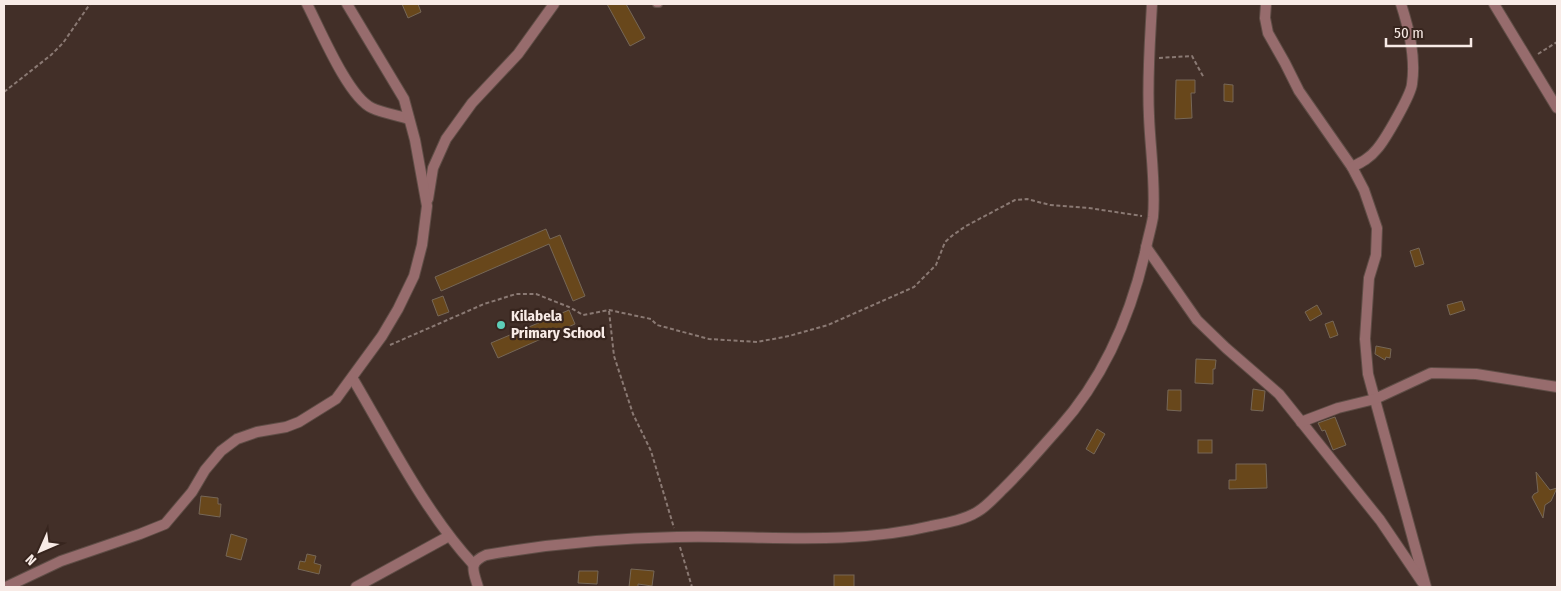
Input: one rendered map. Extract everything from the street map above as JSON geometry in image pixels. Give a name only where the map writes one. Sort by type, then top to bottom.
[{"type":"street","points":[[308,4],[341,70],[356,95],[371,108],[409,118]]},
{"type":"street","points":[[347,4],[404,99],[427,206]]},
{"type":"street","points":[[6,587],[61,561],[165,524],[188,498],[205,470],[221,450],[237,439],[257,432],[286,427],[298,422],[336,399],[353,379],[382,336],[414,276],[422,245],[433,168],[446,139],[472,103],[518,54],[554,4]]},
{"type":"street","points":[[473,564],[486,555],[545,546],[609,540],[676,537],[802,538],[862,536],[910,531],[950,522],[977,512],[1018,475],[1068,418],[1088,390],[1102,368],[1122,327],[1137,284],[1152,218],[1154,194],[1149,119],[1149,59],[1152,4]]},
{"type":"street","points":[[1266,4],[1264,18],[1268,33],[1298,91],[1352,167],[1364,190],[1377,228],[1376,254],[1369,278],[1365,339],[1368,374],[1426,587]]},
{"type":"street","points":[[1352,167],[1368,159],[1378,148],[1394,122],[1412,86],[1412,56],[1409,30],[1401,4]]},
{"type":"street","points":[[1494,4],[1557,108]]},
{"type":"street","points":[[1146,247],[1197,320],[1279,394],[1380,520],[1426,587]]},
{"type":"street","points":[[1301,422],[1338,408],[1375,399],[1431,373],[1476,374],[1557,388]]},
{"type":"street","points":[[353,379],[427,504],[449,536],[473,564],[478,587]]},
{"type":"street","points":[[356,587],[449,536]]},
{"type":"path","points":[[4,92],[51,55],[63,43],[90,4]]},
{"type":"path","points":[[1528,62],[1544,49],[1557,42]]},
{"type":"path","points":[[1149,59],[1192,56],[1204,78]]},
{"type":"path","points":[[387,346],[484,304],[516,294],[536,294],[569,307],[583,315],[609,310],[651,319],[657,325],[709,339],[757,342],[789,336],[828,325],[914,287],[936,265],[945,242],[953,235],[1015,200],[1027,199],[1050,205],[1089,208],[1152,218]]},
{"type":"path","points":[[609,310],[614,356],[633,414],[650,451],[692,587]]},
{"type":"building","points":[[402,4],[418,4],[421,12],[408,18]]},
{"type":"building","points":[[607,4],[626,4],[645,38],[630,46]]},
{"type":"building","points":[[1176,80],[1195,80],[1195,93],[1191,93],[1192,118],[1175,119]]},
{"type":"building","points":[[1224,84],[1233,85],[1233,102],[1224,101]]},
{"type":"building","points":[[546,229],[550,239],[560,235],[585,296],[573,301],[549,244],[441,291],[435,277]]},
{"type":"building","points":[[1419,248],[1424,264],[1415,267],[1410,251]]},
{"type":"building","points":[[443,296],[449,312],[438,316],[432,300]]},
{"type":"building","points":[[1462,301],[1465,310],[1450,315],[1447,305]]},
{"type":"building","points":[[1317,305],[1322,314],[1310,321],[1305,312]]},
{"type":"building","points":[[569,310],[575,324],[498,358],[491,343]]},
{"type":"building","points":[[1333,321],[1338,335],[1330,338],[1325,324]]},
{"type":"building","points":[[1376,346],[1391,349],[1390,358],[1386,357],[1385,360],[1375,354]]},
{"type":"building","points":[[1196,359],[1216,360],[1215,369],[1213,369],[1213,384],[1195,383]]},
{"type":"building","points":[[1253,389],[1265,391],[1263,411],[1251,410]]},
{"type":"building","points":[[1168,390],[1181,390],[1181,411],[1167,410]]},
{"type":"building","points":[[1335,417],[1346,445],[1333,450],[1325,430],[1322,431],[1318,423]]},
{"type":"building","points":[[1097,429],[1105,434],[1094,454],[1086,449]]},
{"type":"building","points":[[1198,440],[1212,440],[1212,453],[1198,453]]},
{"type":"building","points":[[1236,464],[1266,464],[1267,488],[1229,489],[1229,480],[1236,480]]},
{"type":"building","points":[[1536,472],[1550,490],[1557,488],[1551,501],[1545,505],[1543,518],[1532,497],[1538,492]]},
{"type":"building","points":[[201,496],[218,498],[218,504],[221,504],[220,517],[199,514]]},
{"type":"building","points":[[231,534],[247,539],[241,560],[226,556]]},
{"type":"building","points":[[307,554],[316,556],[314,563],[321,565],[319,574],[298,569],[300,561],[305,562]]},
{"type":"building","points":[[631,569],[654,571],[652,586],[638,584],[638,587],[629,587]]},
{"type":"building","points":[[579,571],[598,571],[597,584],[578,583]]},
{"type":"building","points":[[834,575],[854,575],[854,587],[834,587]]},
{"type":"place","name":"Kilabela Primary School","points":[[501,325]]}]
